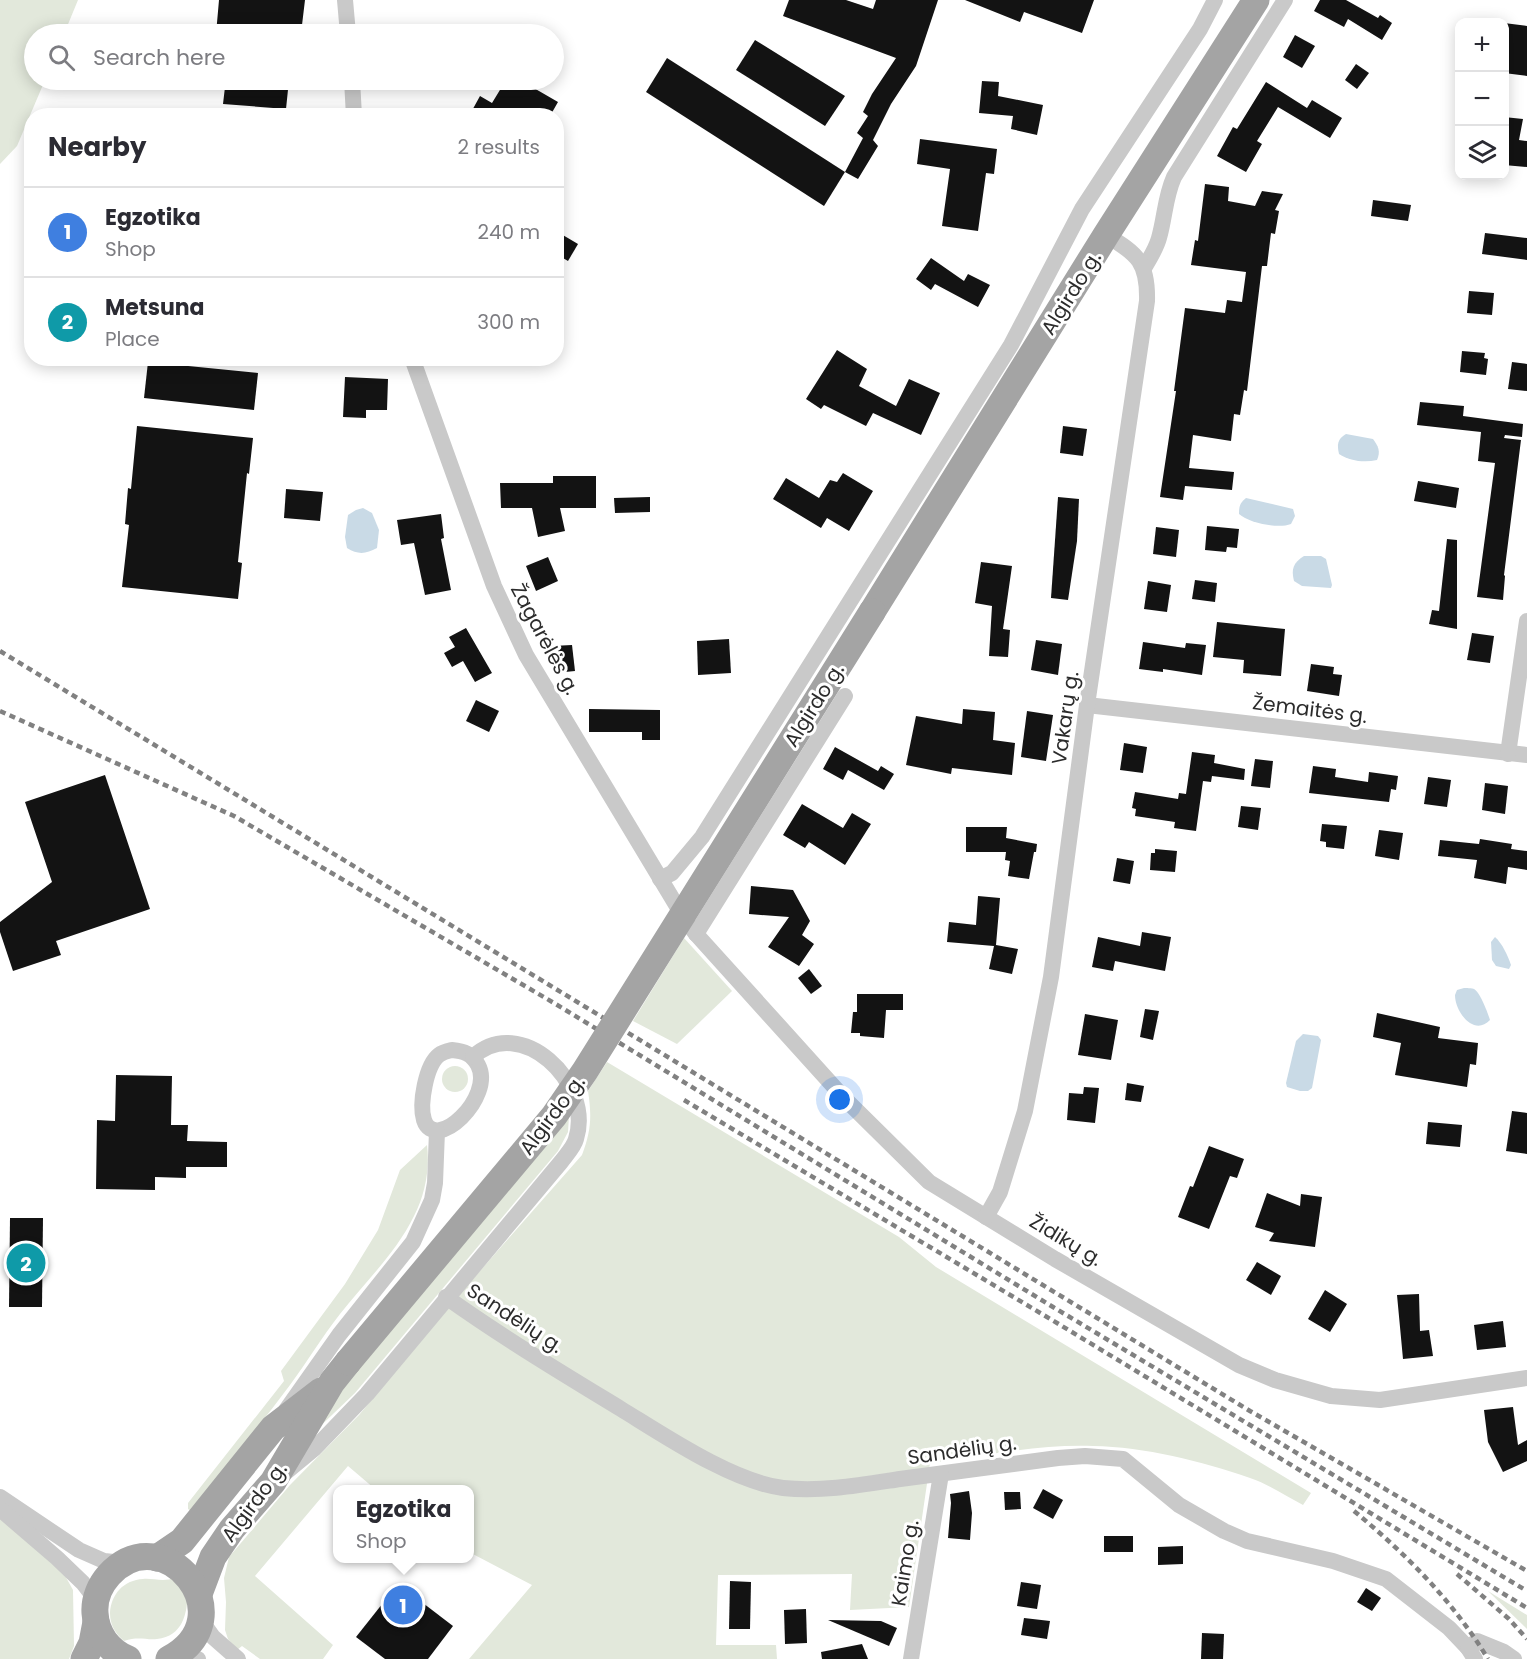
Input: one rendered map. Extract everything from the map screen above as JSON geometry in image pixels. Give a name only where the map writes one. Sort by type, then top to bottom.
[{"type":"main road","name":"Algirdo g.","points":[[199,1594],[213,1557],[232,1529],[273,1482],[340,1372],[554,1116],[585,1071],[1106,235],[1256,0]]},
{"type":"main road","name":"Algirdo g.","points":[[157,1558],[182,1541],[273,1428],[340,1372]]},
{"type":"main road","name":"Algirdo g.","points":[[123,1563],[146,1557],[157,1558],[171,1562],[183,1570],[193,1581],[199,1594],[201,1620]]},
{"type":"main road","points":[[84,1659],[92,1643],[96,1611],[105,1579],[123,1563]]},
{"type":"main road","points":[[96,1611],[101,1635],[109,1647],[128,1659]]},
{"type":"main road","points":[[182,1657],[201,1620]]},
{"type":"street","points":[[345,0],[347,24]]},
{"type":"street","points":[[660,879],[672,873],[702,837],[1011,345],[1082,209],[1200,29],[1215,0]]},
{"type":"street","points":[[1106,235],[1134,254],[1144,268],[1160,238],[1168,191],[1174,177],[1285,0]]},
{"type":"street","points":[[353,90],[354,108]]},
{"type":"street","name":"Vakarų g.","points":[[986,1217],[1000,1192],[1025,1111],[1051,977],[1087,705],[1146,310],[1147,284],[1144,268]]},
{"type":"street","name":"Žagarėlės g.","points":[[415,366],[494,586],[526,655],[684,918]]},
{"type":"street","points":[[1508,753],[1527,621]]},
{"type":"street","points":[[696,934],[846,696]]},
{"type":"street","name":"Žemaitės g.","points":[[1087,705],[1527,755]]},
{"type":"street","name":"Židikų g.","points":[[684,918],[845,1099],[929,1182],[1239,1365],[1275,1380],[1331,1396],[1380,1400],[1527,1378]]},
{"type":"street","points":[[273,1482],[315,1448],[367,1394],[561,1162],[576,1140],[579,1122],[578,1101],[567,1079],[550,1059],[527,1047],[497,1043],[485,1047],[473,1057]]},
{"type":"street","points":[[452,1050],[468,1053],[473,1057],[482,1076],[482,1087],[459,1120],[445,1130],[437,1131],[425,1123],[422,1107],[425,1083],[432,1065],[439,1055],[452,1050]]},
{"type":"street","points":[[273,1428],[339,1335],[413,1242],[432,1200],[437,1131]]},
{"type":"street","name":"Sandėlių g.","points":[[446,1298],[553,1368],[672,1440],[759,1483],[807,1490],[830,1489],[1058,1458],[1085,1456],[1123,1459],[1179,1505],[1224,1531],[1247,1541],[1333,1562],[1386,1579],[1449,1628],[1471,1653]]},
{"type":"street","name":"Kaimo g.","points":[[911,1659],[941,1474]]},
{"type":"street","points":[[0,1497],[79,1551],[98,1559],[123,1563]]},
{"type":"street","points":[[0,1509],[57,1557],[83,1583],[96,1611]]},
{"type":"street","points":[[201,1620],[213,1636],[238,1659]]},
{"type":"street","points":[[1471,1653],[1477,1641],[1504,1652],[1514,1659]]},
{"type":"shaded area","points":[[0,0],[78,0],[68,24],[24,24],[24,90],[41,90],[33,108],[24,108],[24,130],[17,146],[0,164]]},
{"type":"shaded area","points":[[684,938],[732,991],[677,1044],[633,1021]]},
{"type":"shaded area","points":[[607,1062],[899,1237],[936,1267],[1311,1493],[1303,1505],[1263,1483],[1231,1472],[1173,1456],[1113,1447],[1052,1447],[930,1463],[909,1607],[850,1610],[852,1574],[718,1575],[716,1645],[776,1645],[777,1659],[469,1659],[532,1585],[474,1555],[474,1485],[370,1485],[348,1466],[255,1576],[333,1645],[323,1659],[260,1659],[242,1646],[237,1650],[228,1639],[225,1630],[224,1578],[229,1557],[290,1485],[359,1415],[472,1280],[582,1155],[590,1124],[588,1091]]},
{"type":"shaded area","points":[[455,1066],[464,1070],[468,1079],[464,1088],[455,1092],[446,1088],[442,1079],[446,1070]]},
{"type":"shaded area","points":[[569,1116],[568,1132],[558,1151],[355,1393],[310,1436],[346,1384]]},
{"type":"shaded area","points":[[427,1145],[428,1163],[424,1191],[407,1230],[333,1323],[278,1401],[191,1511],[188,1509],[188,1503],[284,1381],[281,1371],[345,1284],[378,1230],[400,1170]]},
{"type":"shaded area","points":[[0,1518],[63,1572],[73,1590],[74,1646],[69,1659],[0,1659]]},
{"type":"shaded area","points":[[175,1577],[188,1592],[185,1616],[178,1629],[166,1637],[157,1639],[124,1641],[118,1635],[110,1617],[111,1606],[116,1594],[124,1585],[136,1580],[163,1580]]},
{"type":"shaded area","points":[[1488,1591],[1527,1615],[1527,1629]]},
{"type":"water","points":[[1346,434],[1373,439],[1379,454],[1377,460],[1357,461],[1339,454],[1338,443]]},
{"type":"water","points":[[1246,498],[1293,509],[1295,516],[1291,524],[1285,525],[1271,525],[1250,520],[1239,514],[1240,505]]},
{"type":"water","points":[[363,508],[372,513],[379,530],[377,548],[358,553],[347,548],[345,537],[348,515]]},
{"type":"water","points":[[1304,556],[1321,556],[1326,559],[1331,588],[1302,586],[1294,581],[1294,567],[1297,561]]},
{"type":"water","points":[[1495,937],[1508,958],[1511,965],[1509,969],[1496,966],[1492,960],[1491,942]]},
{"type":"water","points":[[1474,989],[1481,998],[1490,1020],[1484,1025],[1472,1024],[1466,1020],[1458,1008],[1455,995],[1457,990]]},
{"type":"water","points":[[1303,1034],[1318,1036],[1321,1040],[1312,1088],[1308,1091],[1287,1087],[1286,1083],[1296,1041]]},
{"type":"building","points":[[219,0],[305,0],[302,24],[217,24]]},
{"type":"building","points":[[789,0],[846,0],[873,9],[876,0],[938,0],[916,66],[891,104],[873,140],[878,146],[858,179],[845,172],[863,138],[857,133],[868,116],[863,112],[896,58],[783,16]]},
{"type":"building","points":[[965,0],[1094,0],[1082,33],[1024,12],[1020,22]]},
{"type":"building","points":[[1320,0],[1346,0],[1392,23],[1382,40],[1348,19],[1344,27],[1314,11]]},
{"type":"building","points":[[1509,24],[1527,26],[1527,76],[1509,74]]},
{"type":"building","points":[[1295,35],[1315,46],[1302,68],[1283,57]]},
{"type":"building","points":[[755,40],[845,96],[825,126],[736,70]]},
{"type":"building","points":[[667,58],[845,172],[824,206],[646,92]]},
{"type":"building","points":[[1356,64],[1369,73],[1357,89],[1345,80]]},
{"type":"building","points":[[982,81],[999,82],[998,96],[1043,105],[1037,135],[1011,129],[1013,116],[979,113]]},
{"type":"building","points":[[1266,82],[1307,108],[1312,100],[1342,118],[1330,138],[1278,107],[1257,141],[1262,144],[1246,172],[1217,156],[1233,127],[1237,129]]},
{"type":"building","points":[[225,90],[288,90],[286,108],[223,104]]},
{"type":"building","points":[[500,90],[537,90],[558,102],[555,108],[473,108],[480,96],[492,103]]},
{"type":"building","points":[[1509,118],[1523,119],[1519,140],[1527,141],[1527,167],[1509,165]]},
{"type":"building","points":[[920,139],[997,149],[994,174],[986,173],[978,231],[942,226],[950,169],[917,164]]},
{"type":"building","points":[[1205,184],[1229,187],[1228,201],[1255,206],[1262,191],[1283,194],[1275,210],[1279,211],[1275,234],[1271,233],[1267,266],[1262,266],[1247,391],[1244,390],[1240,415],[1234,414],[1231,441],[1193,435],[1189,468],[1234,472],[1232,490],[1185,486],[1183,500],[1160,497],[1176,391],[1174,391],[1185,308],[1225,313],[1227,300],[1242,302],[1246,272],[1191,265],[1195,240],[1198,241]]},
{"type":"building","points":[[1373,200],[1411,205],[1408,221],[1371,216]]},
{"type":"building","points":[[1485,233],[1527,238],[1527,260],[1482,254]]},
{"type":"building","points":[[564,236],[578,244],[568,261],[564,259]]},
{"type":"building","points":[[931,258],[964,281],[968,274],[990,285],[978,307],[935,284],[931,290],[916,279]]},
{"type":"building","points":[[1469,291],[1494,293],[1492,315],[1467,313]]},
{"type":"building","points":[[837,350],[867,369],[859,386],[896,406],[909,379],[940,393],[921,435],[873,413],[866,426],[824,405],[821,409],[806,399]]},
{"type":"building","points":[[1462,351],[1485,353],[1484,358],[1488,359],[1486,375],[1460,372]]},
{"type":"building","points":[[1512,362],[1527,364],[1527,391],[1508,389]]},
{"type":"building","points":[[148,366],[188,366],[258,373],[254,410],[144,398]]},
{"type":"building","points":[[345,377],[388,379],[387,410],[366,410],[366,418],[343,417]]},
{"type":"building","points":[[1420,402],[1464,406],[1463,416],[1523,424],[1522,437],[1505,435],[1504,438],[1521,440],[1504,575],[1503,600],[1477,597],[1495,463],[1478,461],[1481,432],[1417,425]]},
{"type":"building","points":[[137,426],[253,438],[238,562],[242,563],[238,599],[122,587],[129,525],[125,524],[128,488],[131,489]]},
{"type":"building","points":[[1063,426],[1087,429],[1083,456],[1060,453]]},
{"type":"building","points":[[843,473],[873,491],[849,531],[827,518],[821,528],[773,499],[786,478],[819,498],[830,480],[837,482]]},
{"type":"building","points":[[553,476],[596,476],[596,508],[560,508],[565,531],[538,537],[532,508],[501,508],[500,483],[553,483]]},
{"type":"building","points":[[1418,481],[1459,488],[1456,508],[1414,501]]},
{"type":"building","points":[[286,489],[323,492],[320,521],[284,518]]},
{"type":"building","points":[[650,497],[650,512],[615,513],[614,498]]},
{"type":"building","points":[[1058,497],[1079,499],[1077,541],[1068,600],[1051,598]]},
{"type":"building","points":[[441,514],[444,538],[441,539],[451,590],[425,595],[414,543],[401,545],[397,520]]},
{"type":"building","points":[[1207,526],[1239,529],[1237,548],[1227,547],[1226,552],[1205,550]]},
{"type":"building","points":[[1156,527],[1179,530],[1176,557],[1153,554]]},
{"type":"building","points":[[1447,539],[1457,540],[1457,629],[1429,624],[1432,610],[1439,611]]},
{"type":"building","points":[[548,557],[558,581],[536,591],[526,566]]},
{"type":"building","points":[[981,562],[1012,566],[1003,629],[1010,630],[1008,657],[989,656],[992,606],[975,603]]},
{"type":"building","points":[[1195,580],[1217,583],[1215,602],[1192,599]]},
{"type":"building","points":[[1148,581],[1171,585],[1167,612],[1144,609]]},
{"type":"building","points":[[1217,622],[1285,629],[1281,676],[1243,673],[1244,660],[1213,657]]},
{"type":"building","points":[[466,628],[492,673],[475,682],[463,661],[452,667],[444,653],[455,647],[449,637]]},
{"type":"building","points":[[1472,633],[1494,636],[1490,663],[1467,660]]},
{"type":"building","points":[[729,639],[731,673],[698,675],[697,641]]},
{"type":"building","points":[[1036,640],[1062,644],[1058,675],[1031,670]]},
{"type":"building","points":[[1143,642],[1185,648],[1186,643],[1206,645],[1202,675],[1163,669],[1163,672],[1139,669]]},
{"type":"building","points":[[572,645],[575,671],[555,673],[552,646]]},
{"type":"building","points":[[1311,664],[1334,667],[1333,674],[1342,675],[1339,696],[1307,691]]},
{"type":"building","points":[[476,700],[499,711],[489,732],[466,721]]},
{"type":"building","points":[[589,709],[660,710],[660,740],[642,740],[642,732],[589,732]]},
{"type":"building","points":[[963,709],[995,712],[993,740],[1015,743],[1012,775],[952,768],[951,774],[906,765],[916,716],[962,724]]},
{"type":"building","points":[[1027,711],[1053,715],[1046,761],[1021,757]]},
{"type":"building","points":[[1124,743],[1147,747],[1143,773],[1120,770]]},
{"type":"building","points":[[835,747],[878,771],[881,766],[894,774],[884,790],[848,770],[843,780],[823,769]]},
{"type":"building","points":[[1192,752],[1215,755],[1214,763],[1245,769],[1244,780],[1212,776],[1211,782],[1203,781],[1196,831],[1174,828],[1175,822],[1135,816],[1136,809],[1132,808],[1135,792],[1178,799],[1179,793],[1186,794]]},
{"type":"building","points":[[1255,759],[1273,761],[1270,788],[1251,786]]},
{"type":"building","points":[[1313,766],[1336,769],[1335,777],[1368,782],[1369,772],[1398,776],[1396,790],[1391,789],[1389,802],[1309,793]]},
{"type":"building","points":[[105,775],[150,909],[56,941],[61,955],[13,971],[0,932],[0,922],[52,882],[25,802]]},
{"type":"building","points":[[1428,777],[1451,780],[1447,807],[1424,804]]},
{"type":"building","points":[[1485,783],[1508,786],[1505,814],[1482,810]]},
{"type":"building","points":[[802,804],[843,828],[852,813],[871,824],[845,865],[809,842],[805,848],[783,835]]},
{"type":"building","points":[[1241,806],[1261,808],[1258,830],[1238,827]]},
{"type":"building","points":[[1322,824],[1347,826],[1344,849],[1326,847],[1326,842],[1320,841]]},
{"type":"building","points":[[966,827],[1007,827],[1006,838],[1037,844],[1029,879],[1008,876],[1010,861],[1005,860],[1006,852],[966,852]]},
{"type":"building","points":[[1379,830],[1403,833],[1399,860],[1375,856]]},
{"type":"building","points":[[1480,839],[1512,844],[1511,849],[1527,851],[1527,870],[1508,867],[1506,884],[1474,878],[1477,860],[1438,856],[1440,840],[1479,844]]},
{"type":"building","points":[[1155,849],[1177,851],[1175,872],[1150,870],[1151,853],[1155,853]]},
{"type":"building","points":[[1117,858],[1134,861],[1130,884],[1113,881]]},
{"type":"building","points":[[751,886],[793,890],[810,921],[802,935],[814,944],[799,966],[768,947],[789,917],[749,914]]},
{"type":"building","points":[[978,896],[1000,898],[996,945],[1018,949],[1012,974],[989,969],[994,946],[947,942],[949,922],[976,925]]},
{"type":"building","points":[[1142,932],[1171,937],[1165,971],[1115,961],[1113,971],[1092,967],[1098,937],[1140,946]]},
{"type":"building","points":[[809,969],[822,986],[811,994],[798,978]]},
{"type":"building","points":[[857,994],[903,994],[903,1010],[886,1010],[884,1038],[851,1033],[853,1012],[857,1012]]},
{"type":"building","points":[[1145,1009],[1159,1011],[1153,1040],[1140,1037]]},
{"type":"building","points":[[1377,1013],[1440,1027],[1438,1038],[1478,1043],[1476,1065],[1470,1064],[1467,1087],[1395,1075],[1401,1043],[1373,1037]]},
{"type":"building","points":[[1085,1014],[1118,1020],[1111,1060],[1078,1055]]},
{"type":"building","points":[[116,1075],[172,1076],[171,1125],[188,1125],[187,1141],[227,1142],[227,1167],[186,1167],[186,1178],[155,1177],[155,1190],[96,1189],[97,1120],[115,1121]]},
{"type":"building","points":[[1127,1083],[1144,1086],[1141,1102],[1125,1100]]},
{"type":"building","points":[[1084,1087],[1099,1088],[1095,1123],[1067,1120],[1069,1093],[1083,1094]]},
{"type":"building","points":[[1512,1111],[1527,1113],[1527,1154],[1506,1151]]},
{"type":"building","points":[[1428,1122],[1462,1125],[1460,1147],[1426,1144]]},
{"type":"building","points":[[1209,1146],[1244,1159],[1237,1178],[1230,1176],[1209,1229],[1178,1217]]},
{"type":"building","points":[[1267,1193],[1300,1206],[1301,1194],[1322,1197],[1315,1247],[1269,1241],[1274,1233],[1255,1227]]},
{"type":"building","points":[[10,1218],[43,1218],[42,1307],[9,1307]]},
{"type":"building","points":[[1257,1262],[1281,1276],[1271,1295],[1246,1280]]},
{"type":"building","points":[[1325,1290],[1347,1304],[1330,1332],[1308,1319]]},
{"type":"building","points":[[1419,1294],[1420,1331],[1429,1330],[1433,1356],[1403,1359],[1397,1295]]},
{"type":"building","points":[[1503,1321],[1506,1347],[1477,1350],[1474,1325]]},
{"type":"building","points":[[1513,1407],[1518,1445],[1527,1440],[1527,1461],[1503,1472],[1488,1442],[1484,1410]]},
{"type":"building","points":[[1043,1489],[1063,1500],[1053,1519],[1033,1508]]},
{"type":"building","points":[[969,1491],[972,1513],[970,1540],[948,1538],[950,1494]]},
{"type":"building","points":[[1004,1492],[1020,1492],[1021,1509],[1005,1510]]},
{"type":"building","points":[[1104,1536],[1133,1536],[1133,1552],[1104,1552]]},
{"type":"building","points":[[1183,1546],[1183,1564],[1158,1565],[1158,1547]]},
{"type":"building","points":[[730,1581],[751,1582],[750,1629],[729,1629]]},
{"type":"building","points":[[1021,1582],[1041,1585],[1037,1609],[1017,1606]]},
{"type":"building","points":[[398,1584],[453,1626],[428,1659],[385,1659],[356,1637]]},
{"type":"building","points":[[1366,1588],[1381,1598],[1372,1611],[1357,1602]]},
{"type":"building","points":[[806,1609],[807,1643],[785,1644],[784,1610]]},
{"type":"building","points":[[1024,1618],[1050,1621],[1047,1639],[1021,1635]]},
{"type":"building","points":[[828,1620],[881,1621],[897,1628],[889,1646]]},
{"type":"building","points":[[1202,1633],[1224,1634],[1223,1659],[1201,1659]]},
{"type":"building","points":[[862,1644],[868,1659],[822,1659],[821,1652]]},
{"type":"railway","points":[[0,651],[1250,1411],[1527,1571]]},
{"type":"railway","points":[[0,711],[234,816],[554,1003],[1053,1307],[1527,1591]]},
{"type":"railway","points":[[684,1100],[1527,1608]]},
{"type":"railway","points":[[1354,1511],[1427,1579],[1460,1617],[1488,1659]]},
{"type":"railway","points":[[1457,1574],[1509,1619],[1527,1639]]},
{"type":"place","name":"Metsuna","points":[[26,1263]]},
{"type":"place","name":"Egzotika","points":[[403,1605]]}]
